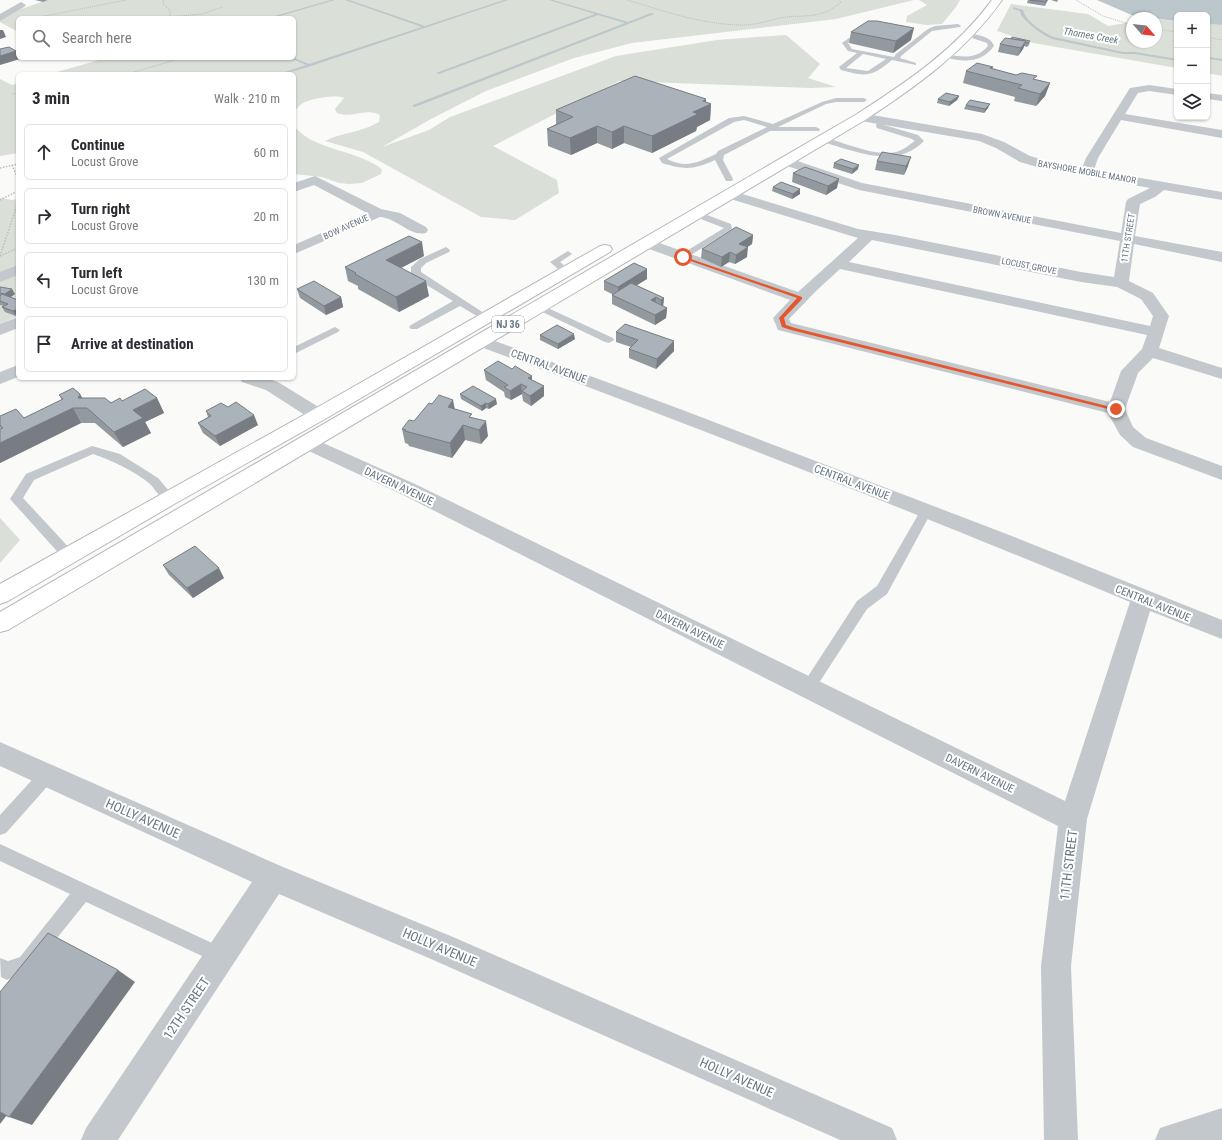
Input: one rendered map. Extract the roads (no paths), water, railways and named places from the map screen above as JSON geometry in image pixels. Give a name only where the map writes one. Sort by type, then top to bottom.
[{"type":"highway","name":"NJ 36","points":[[0,623],[537,306],[632,240],[729,187],[820,134],[861,117],[910,84],[944,56],[963,30],[981,0]]},
{"type":"highway","name":"NJ 36","points":[[0,595],[318,415],[566,271],[632,240],[696,214],[729,187],[786,161],[864,100],[963,30],[997,0]]},
{"type":"street","points":[[0,18],[21,5]]},
{"type":"street","points":[[1087,172],[1092,158],[1134,90],[1138,88],[1149,88],[1174,92]]},
{"type":"street","points":[[1210,96],[1222,98]]},
{"type":"street","points":[[1118,116],[1222,134]]},
{"type":"street","name":"BAYSHORE MOBILE MANOR","points":[[861,117],[982,138],[992,141],[1016,155],[1036,163],[1222,196]]},
{"type":"street","name":"BROWN AVENUE","points":[[786,161],[859,186],[1222,257]]},
{"type":"street","points":[[296,187],[315,180],[378,213]]},
{"type":"street","name":"11TH STREET","points":[[1121,283],[1133,202],[1150,194],[1162,185]]},
{"type":"street","name":"LOCUST GROVE","points":[[729,187],[839,229],[1121,283],[1147,296],[1162,316],[1150,351],[1130,372],[1116,409]]},
{"type":"street","name":"BOW AVENUE","points":[[296,249],[378,213],[392,215],[421,230]]},
{"type":"street","points":[[869,235],[800,298],[781,318],[784,326],[1116,409],[1126,432],[1134,440],[1146,446],[1222,473]]},
{"type":"street","points":[[632,240],[800,298]]},
{"type":"street","points":[[837,264],[1156,332]]},
{"type":"street","points":[[0,277],[16,271]]},
{"type":"street","points":[[0,330],[16,323]]},
{"type":"street","name":"CENTRAL AVENUE","points":[[479,340],[616,391],[998,539],[1142,599],[1222,630]]},
{"type":"street","points":[[1150,351],[1222,374]]},
{"type":"street","points":[[0,378],[16,371]]},
{"type":"street","points":[[258,380],[272,386],[318,415]]},
{"type":"street","name":"DAVERN AVENUE","points":[[305,442],[408,490],[1073,819]]},
{"type":"street","name":"11TH STREET","points":[[1061,1140],[1056,966],[1073,819],[1142,599]]},
{"type":"street","name":"HOLLY AVENUE","points":[[0,754],[273,877],[442,948],[880,1140]]},
{"type":"street","name":"12TH STREET","points":[[98,1140],[273,877]]},
{"type":"street","points":[[1172,1140],[1222,1125]]},
{"type":"lane","points":[[861,53],[844,65],[842,67],[843,69],[867,75],[874,73],[898,55],[922,33],[935,28],[963,30],[990,42],[991,46],[986,53],[979,57],[968,59],[944,56]]},
{"type":"lane","points":[[861,32],[845,43],[850,50],[914,64]]},
{"type":"lane","points":[[864,100],[829,101],[770,128],[719,156],[689,168],[664,160],[663,158],[732,120],[744,118],[770,128],[820,134],[864,150],[893,155],[901,154],[920,141],[915,137],[880,126],[881,121]]},
{"type":"lane","points":[[719,156],[719,160],[729,187]]},
{"type":"lane","points":[[683,257],[728,229],[728,226],[696,214]]},
{"type":"lane","points":[[446,250],[423,261],[416,267],[416,273],[459,302],[485,317]]},
{"type":"lane","points":[[566,271],[554,262],[568,254]]},
{"type":"lane","points":[[414,327],[459,302]]},
{"type":"lane","points":[[537,306],[609,340]]},
{"type":"lane","points":[[296,350],[335,330]]},
{"type":"lane","points":[[69,556],[16,499],[30,477],[92,450],[116,457],[154,481],[169,498]]},
{"type":"lane","points":[[808,688],[862,605],[882,590],[926,511]]},
{"type":"lane","points":[[0,827],[47,775]]},
{"type":"lane","points":[[0,852],[221,956]]},
{"type":"lane","points":[[0,967],[7,971],[26,963],[83,892]]},
{"type":"waterway","points":[[277,16],[334,0]]},
{"type":"waterway","points":[[346,0],[425,27]]},
{"type":"waterway","points":[[425,27],[507,0]]},
{"type":"waterway","points":[[550,0],[598,14]]},
{"type":"waterway","name":"Thornes Creek","points":[[1014,8],[1022,11],[1022,14],[1039,31],[1053,38],[1123,53],[1135,53],[1174,60]]},
{"type":"waterway","points":[[438,73],[598,14]]},
{"type":"waterway","points":[[598,14],[628,23]]},
{"type":"waterway","points":[[414,106],[652,14]]},
{"type":"waterway","points":[[309,65],[425,27]]},
{"type":"waterway","name":"Thornes Creek","points":[[1210,58],[1222,60]]},
{"type":"waterway","points":[[296,60],[309,65]]},
{"type":"waterway","points":[[287,72],[309,65]]}]
